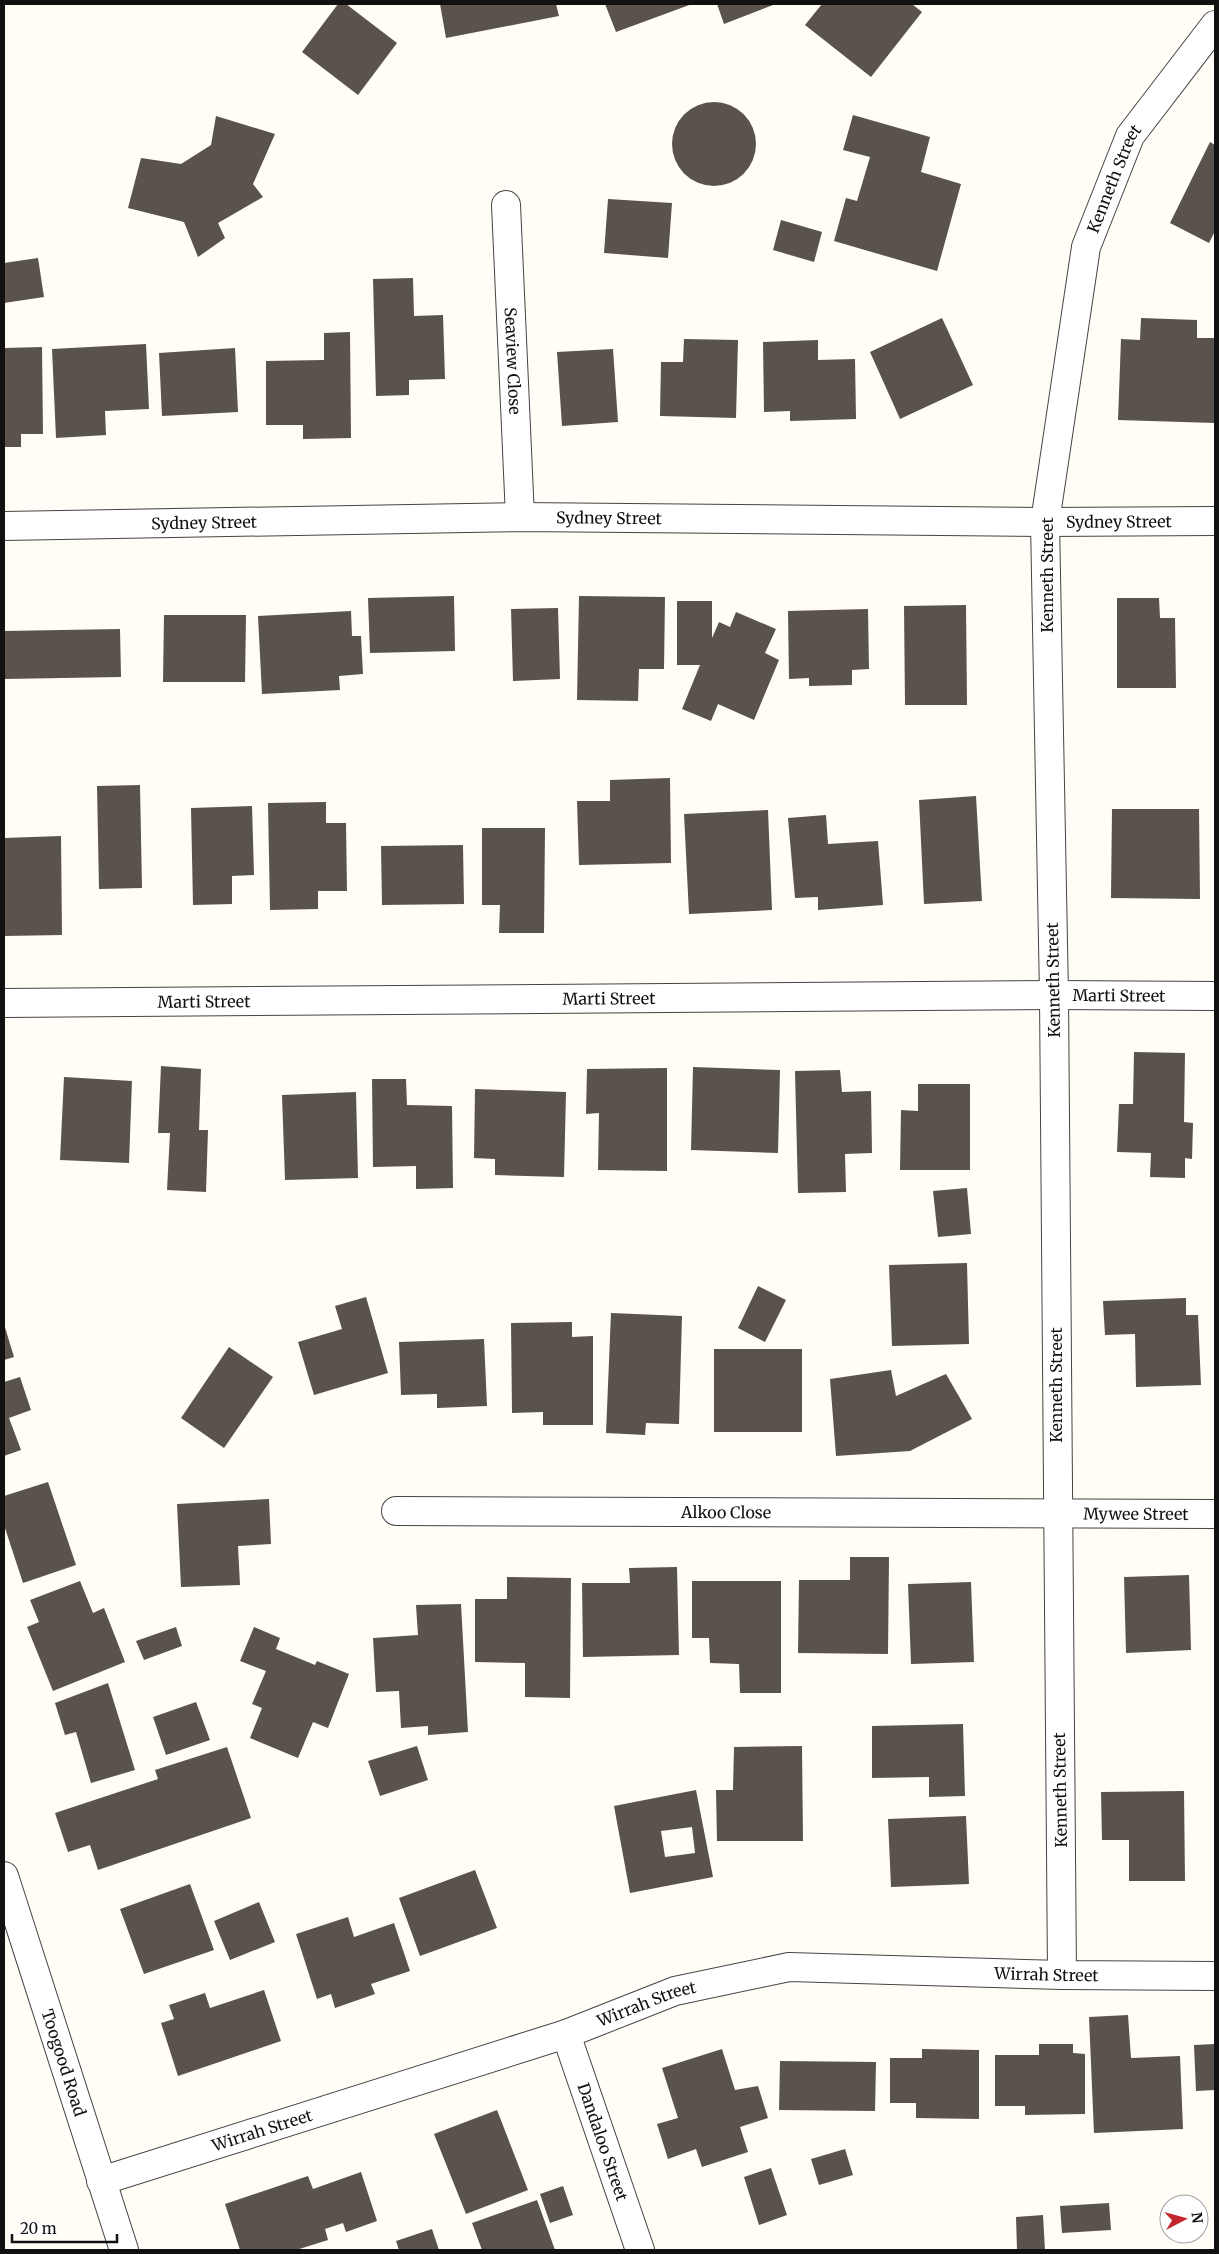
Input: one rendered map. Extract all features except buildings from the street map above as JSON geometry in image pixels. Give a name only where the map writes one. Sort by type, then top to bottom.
[{"type":"street","name":"Kenneth Street","points":[[1062,1975],[1056,1514],[1054,995],[1045,522],[1086,247],[1130,136],[1215,26]]},
{"type":"street","name":"Seaview Close","points":[[506,204],[520,517]]},
{"type":"street","name":"Sydney Street","points":[[11,527],[520,517],[1045,522],[1215,521]]},
{"type":"street","name":"Marti Street","points":[[4,1003],[1054,995],[1215,996]]},
{"type":"street","name":"Alkoo Close","points":[[396,1511],[1056,1514]]},
{"type":"street","name":"Mywee Street","points":[[1056,1514],[1215,1514]]},
{"type":"street","name":"Toogood Road","points":[[6,1890],[124,2250]]},
{"type":"street","name":"Wirrah Street","points":[[101,2180],[566,2034],[675,1991],[789,1967],[1062,1975],[1215,1976]]},
{"type":"street","name":"Dandaloo Street","points":[[566,2034],[640,2250]]}]
